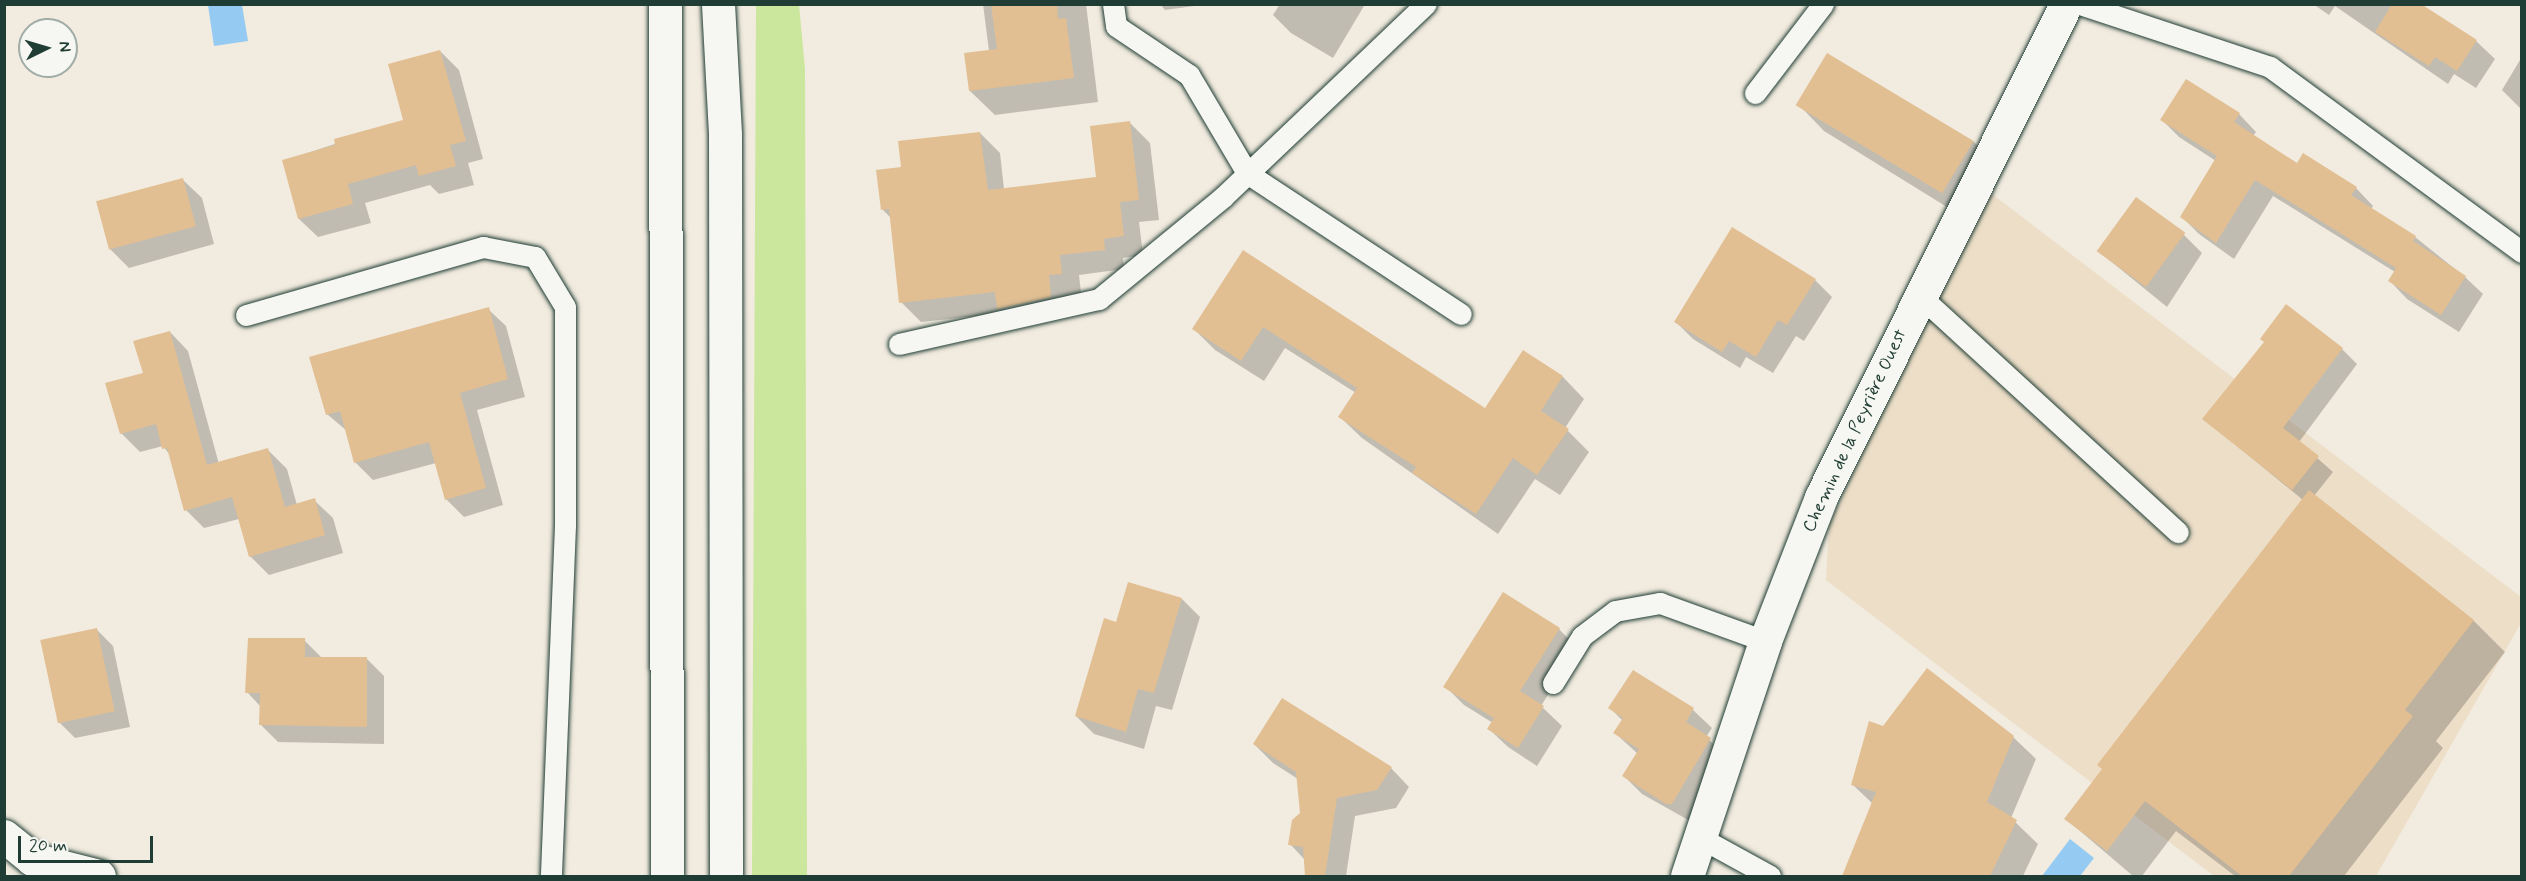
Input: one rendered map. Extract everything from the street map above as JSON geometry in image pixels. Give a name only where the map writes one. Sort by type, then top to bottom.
[{"type":"main road","points":[[665,4],[667,876]]},
{"type":"main road","points":[[718,4],[725,135],[726,876]]},
{"type":"main road","name":"Chemin de la Peyrière Ouest","points":[[1687,876],[1765,641],[1821,497],[1919,295],[2066,4]]},
{"type":"main road","points":[[4,836],[32,859],[99,876]]},
{"type":"lane","points":[[1113,4],[1116,26],[1189,75],[1247,173],[1461,314]]},
{"type":"lane","points":[[899,344],[1099,299],[1247,173],[1426,4]]},
{"type":"lane","points":[[1755,93],[1823,4]]},
{"type":"lane","points":[[2080,4],[2270,67],[2522,252]]},
{"type":"lane","points":[[246,315],[483,247],[535,257],[565,307],[565,525],[551,876]]},
{"type":"lane","points":[[1919,295],[2178,532]]},
{"type":"lane","points":[[1553,683],[1582,636],[1615,611],[1660,603],[1765,641]]},
{"type":"lane","points":[[1699,837],[1770,876]]},
{"type":"shaded area","points":[[1984,188],[2521,597],[2521,623],[2376,876],[2214,876],[1826,580],[1829,525]]},
{"type":"green space","points":[[756,5],[799,5],[805,69],[807,876],[752,876]]},
{"type":"water","points":[[208,5],[242,5],[248,41],[214,46]]},
{"type":"water","points":[[2070,839],[2094,858],[2080,876],[2042,876]]},
{"type":"building","points":[[991,4],[1057,4],[1058,19],[1066,18],[1074,78],[969,91],[964,53],[997,49]]},
{"type":"building","points":[[2392,4],[2421,4],[2477,40],[2457,71],[2435,57],[2429,66],[2375,32]]},
{"type":"building","points":[[440,50],[466,141],[450,145],[456,166],[419,176],[416,165],[348,184],[353,204],[298,219],[282,160],[335,145],[334,139],[403,120],[388,64]]},
{"type":"building","points":[[1827,53],[1974,141],[1942,193],[1796,105]]},
{"type":"building","points":[[2186,79],[2240,113],[2234,122],[2297,163],[2303,153],[2357,187],[2351,195],[2416,236],[2413,241],[2466,276],[2441,315],[2388,281],[2396,268],[2255,180],[2216,243],[2180,217],[2217,156],[2160,120]]},
{"type":"building","points":[[1130,121],[1139,200],[1120,202],[1124,236],[1104,239],[1105,250],[1060,255],[1062,274],[1049,275],[1051,297],[997,309],[995,292],[899,303],[889,209],[881,210],[876,170],[901,167],[898,141],[980,132],[988,190],[1096,177],[1090,126]]},
{"type":"building","points":[[183,178],[196,226],[109,250],[96,201]]},
{"type":"building","points":[[2136,197],[2185,233],[2146,287],[2097,251]]},
{"type":"building","points":[[1732,227],[1816,279],[1787,325],[1778,320],[1756,357],[1729,341],[1722,352],[1674,322]]},
{"type":"building","points":[[1243,250],[1485,408],[1523,350],[1563,376],[1541,411],[1569,429],[1537,475],[1513,458],[1476,514],[1412,473],[1416,467],[1338,417],[1357,388],[1263,327],[1241,361],[1192,329]]},
{"type":"building","points":[[2286,304],[2343,348],[2283,428],[2319,456],[2292,490],[2202,419],[2264,342],[2260,339]]},
{"type":"building","points":[[489,307],[508,379],[460,393],[486,488],[445,500],[429,442],[354,463],[340,411],[326,415],[309,357]]},
{"type":"building","points":[[170,331],[207,465],[268,448],[285,507],[315,498],[325,535],[249,557],[232,497],[184,511],[167,448],[162,449],[156,424],[120,434],[105,383],[143,373],[133,341]]},
{"type":"building","points":[[2309,490],[2474,620],[2405,710],[2413,716],[2289,876],[2242,876],[2145,801],[2107,851],[2064,819],[2102,769],[2097,765]]},
{"type":"building","points":[[1128,582],[1182,598],[1154,693],[1138,689],[1126,732],[1075,716],[1104,618],[1116,622]]},
{"type":"building","points":[[1503,592],[1560,628],[1520,691],[1544,706],[1518,748],[1487,729],[1494,718],[1443,687]]},
{"type":"building","points":[[97,628],[115,711],[58,723],[40,640]]},
{"type":"building","points":[[248,638],[305,638],[305,657],[367,657],[367,727],[259,725],[260,693],[245,693]]},
{"type":"building","points":[[1927,668],[2014,736],[1987,802],[2017,820],[1990,876],[1842,876],[1876,792],[1851,785],[1869,721],[1883,726]]},
{"type":"building","points":[[1633,670],[1694,708],[1686,722],[1711,738],[1672,804],[1666,804],[1622,776],[1639,749],[1613,733],[1623,718],[1608,708]]},
{"type":"building","points":[[1282,698],[1392,767],[1377,790],[1337,798],[1325,876],[1305,876],[1303,847],[1288,845],[1292,820],[1300,813],[1296,772],[1253,744]]}]
